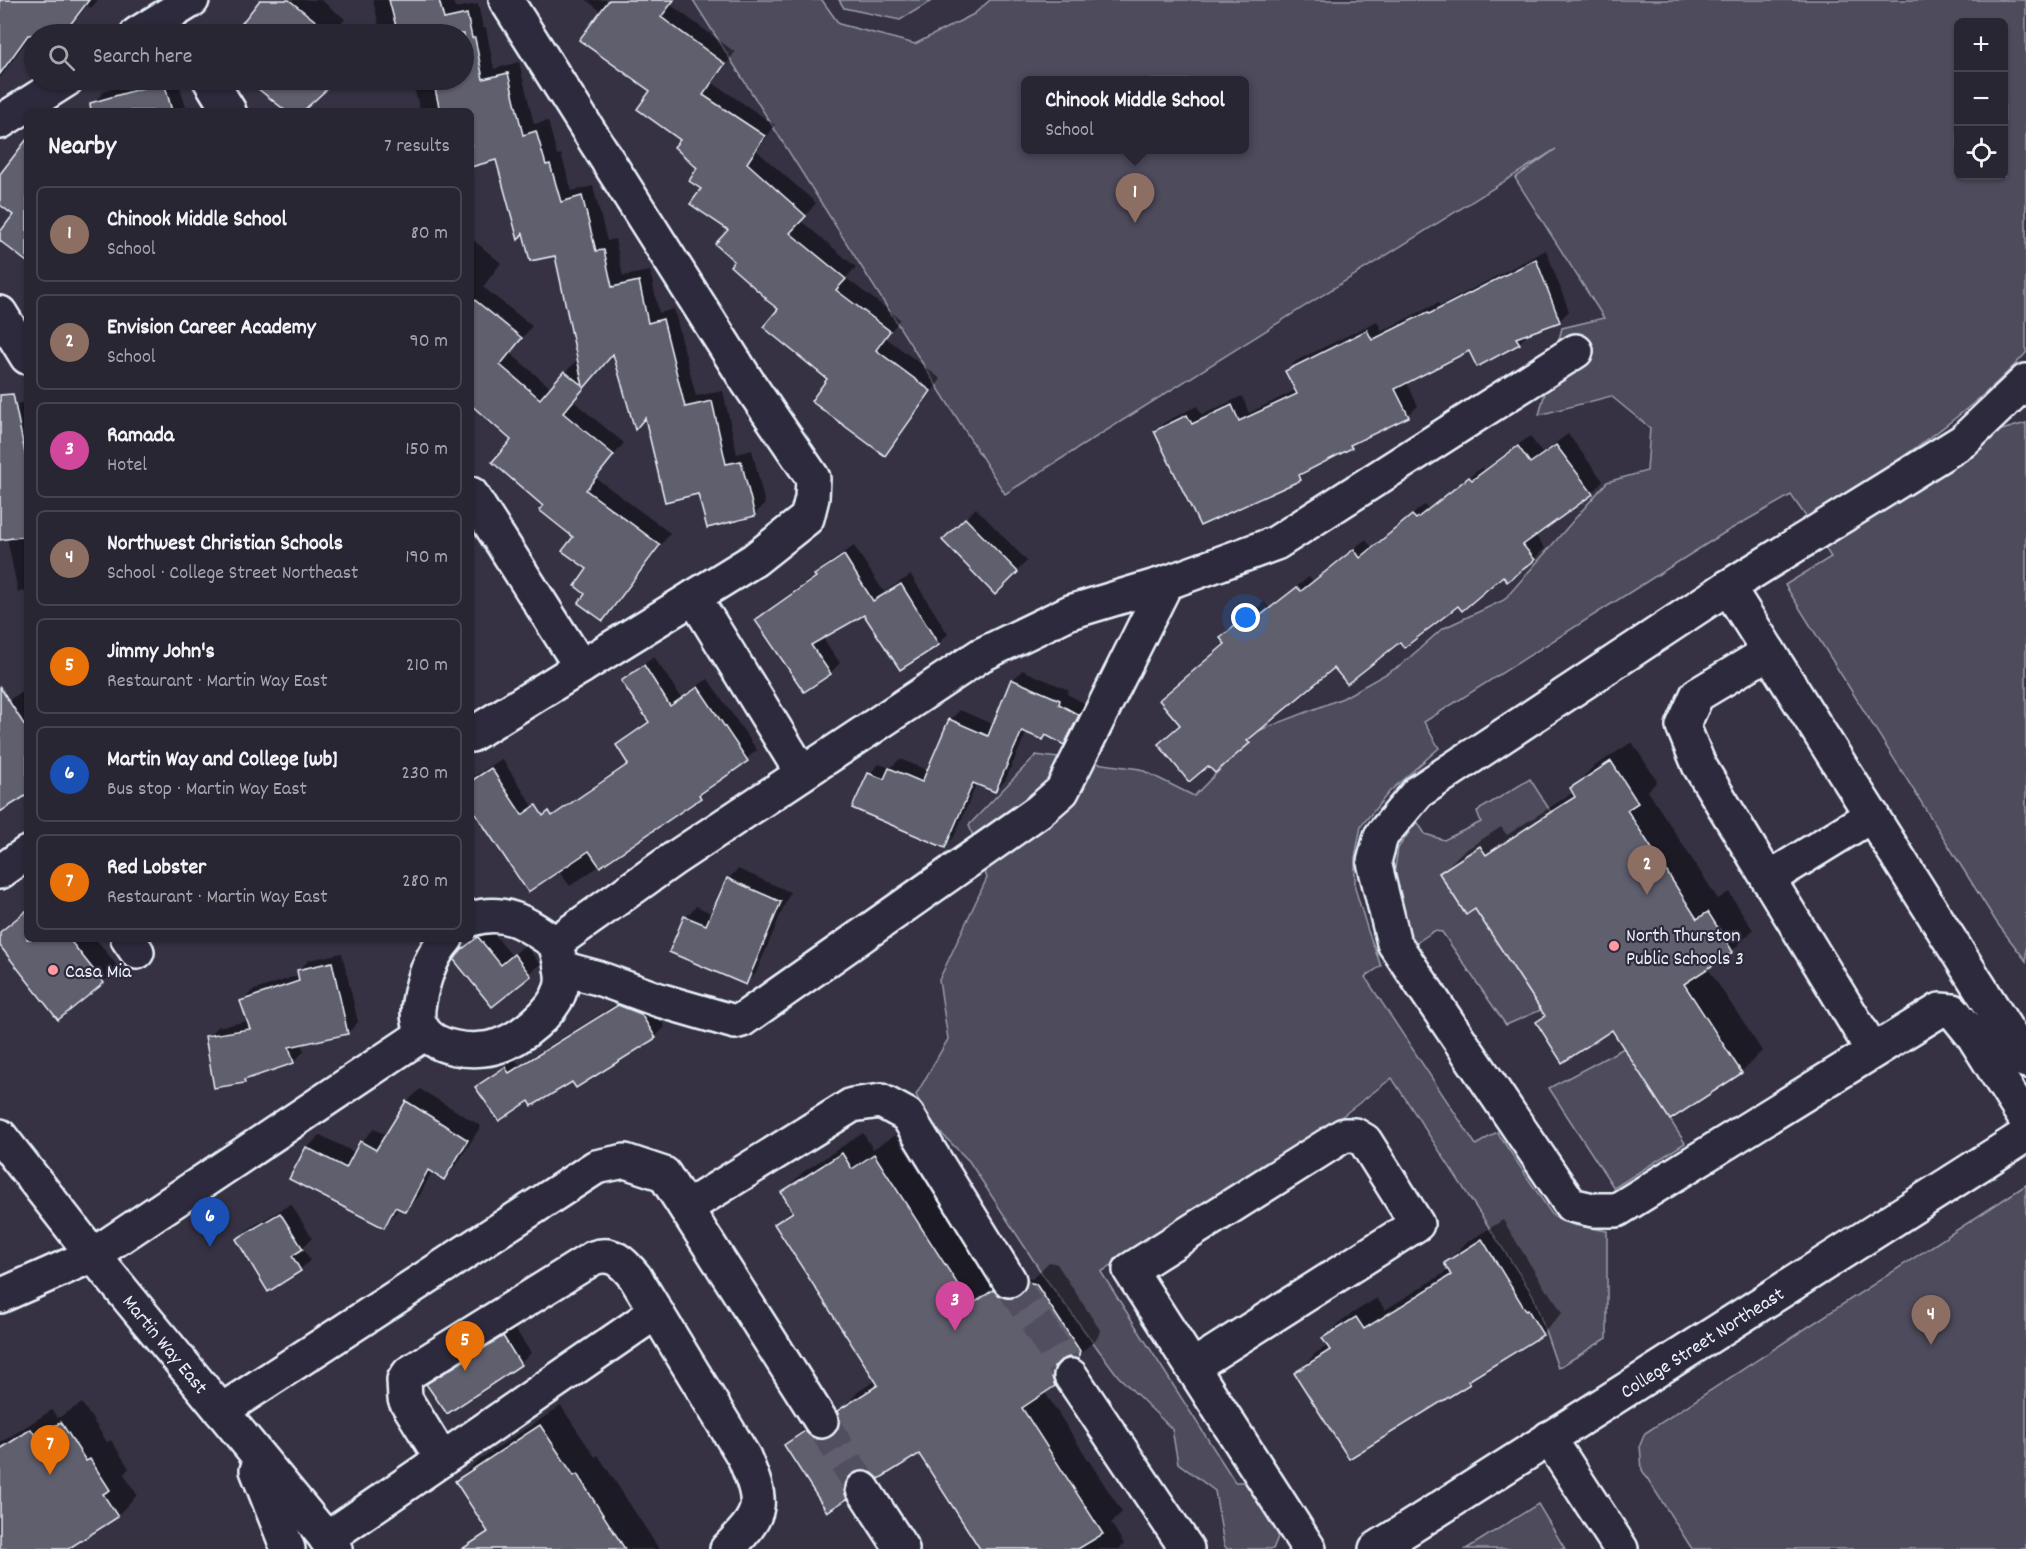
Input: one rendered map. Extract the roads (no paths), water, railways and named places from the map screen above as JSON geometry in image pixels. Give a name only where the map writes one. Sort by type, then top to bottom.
[{"type":"street","points":[[474,733],[754,560],[807,518],[812,498],[813,478],[747,381],[506,0]]},
{"type":"street","points":[[161,24],[180,16]]},
{"type":"street","points":[[0,122],[50,90]]},
{"type":"street","points":[[216,90],[228,108]]},
{"type":"street","points":[[0,313],[24,352]]},
{"type":"street","points":[[558,955],[672,860],[981,655],[1070,612],[1166,582],[1276,543],[1576,351]]},
{"type":"street","points":[[2026,381],[1963,441],[1728,587],[1418,792],[1381,836],[1374,862],[1394,943],[1571,1205],[1593,1210],[1617,1210],[1940,1010],[1953,1011],[1974,1037],[2026,1120]]},
{"type":"street","points":[[474,499],[581,667]]},
{"type":"street","points":[[474,918],[502,915],[525,923],[558,955],[598,978],[735,1022],[742,1020],[1038,811],[1062,791],[1166,582]]},
{"type":"street","points":[[1728,587],[2026,1060]]},
{"type":"street","points":[[694,597],[802,772]]},
{"type":"street","points":[[1769,652],[1697,695],[1683,726],[1699,765],[1873,1051]]},
{"type":"street","points":[[1768,879],[1872,815]]},
{"type":"street","points":[[0,872],[24,855]]},
{"type":"street","points":[[443,942],[437,948],[426,970],[418,1022],[425,1033],[436,1042],[476,1050],[497,1047],[516,1038],[534,1025],[561,988],[558,955]]},
{"type":"street","points":[[0,1296],[93,1255],[425,1033]]},
{"type":"street","points":[[686,1208],[852,1105],[881,1101],[907,1115],[1009,1280]]},
{"type":"street","points":[[1192,1367],[1417,1224],[1365,1141],[1355,1135],[1344,1135],[1130,1270],[1192,1367],[1309,1549]]},
{"type":"street","name":"College Street Northeast","points":[[1376,1549],[2026,1135]]},
{"type":"street","name":"Martin Way East","points":[[0,1136],[93,1255],[330,1544]]},
{"type":"street","points":[[221,1410],[596,1167],[625,1161],[664,1174],[821,1421]]},
{"type":"street","points":[[442,1459],[405,1399],[404,1380],[409,1373],[593,1258],[601,1255],[614,1257],[624,1264],[635,1277],[744,1457],[753,1480],[758,1500],[756,1515],[748,1529],[727,1549]]},
{"type":"street","points":[[330,1544],[442,1459],[656,1312]]},
{"type":"street","points":[[1071,1376],[1187,1549]]},
{"type":"street","points":[[1549,1438],[1621,1549]]},
{"type":"street","points":[[245,1440],[288,1549]]},
{"type":"street","points":[[863,1489],[902,1549]]},
{"type":"tunnel","points":[[1009,1280],[1071,1376]]},
{"type":"tunnel","points":[[821,1421],[863,1489]]},
{"type":"place","name":"Chinook Middle School","points":[[1135,223]]},
{"type":"place","name":"Envision Career Academy","points":[[1647,895]]},
{"type":"place","name":"North Thurston Public Schools 3","points":[[1614,946]]},
{"type":"place","name":"Casa Mia","points":[[53,970]]},
{"type":"place","name":"Martin Way and College [wb]","points":[[210,1247]]},
{"type":"place","name":"Ramada","points":[[955,1331]]},
{"type":"place","name":"Northwest Christian Schools","points":[[1931,1345]]},
{"type":"place","name":"Jimmy John's","points":[[465,1371]]},
{"type":"place","name":"Red Lobster","points":[[50,1475]]}]
